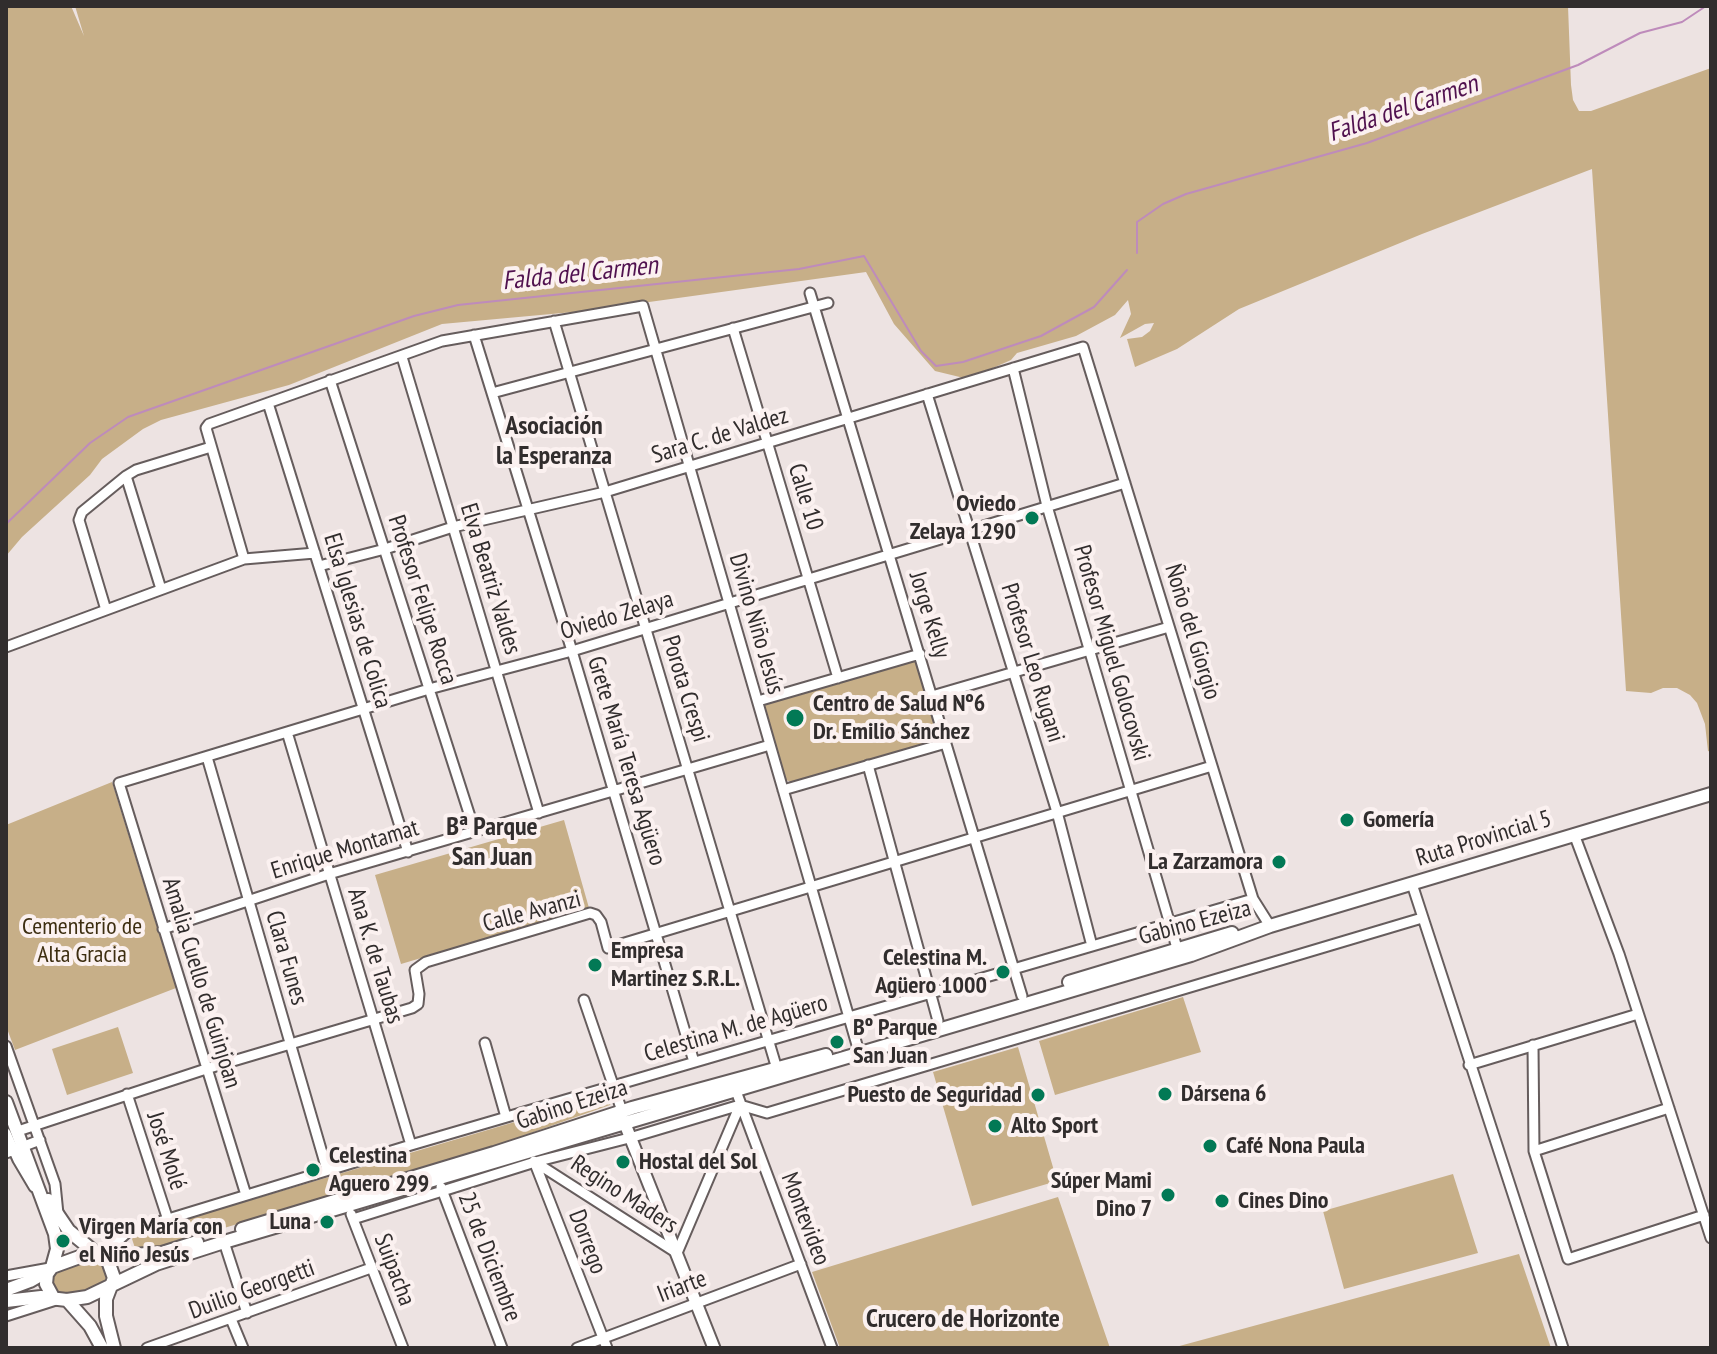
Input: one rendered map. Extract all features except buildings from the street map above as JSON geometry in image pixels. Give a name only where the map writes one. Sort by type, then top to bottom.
[{"type":"main road","name":"Ruta Provincial 5","points":[[1270,926],[1711,794]]},
{"type":"main road","name":"Gabino Ezeiza","points":[[101,1256],[162,1253],[623,1117],[1177,948],[1270,926]]},
{"type":"main road","name":"Gabino Ezeiza","points":[[110,1287],[156,1264],[224,1242],[351,1213],[532,1157],[623,1117],[736,1091],[1191,955],[1270,926]]},
{"type":"main road","points":[[6,1102],[14,1150],[58,1216],[79,1241],[112,1268],[114,1278],[106,1299],[106,1316],[114,1348]]},
{"type":"main road","points":[[38,1184],[57,1249],[46,1284],[90,1326],[102,1348]]},
{"type":"main road","points":[[6,1290],[79,1256],[101,1256]]},
{"type":"main road","points":[[6,1301],[87,1297],[110,1287]]},
{"type":"street","name":"Jorge Kelly","points":[[810,293],[1022,996]]},
{"type":"street","points":[[492,393],[828,303]]},
{"type":"street","name":"Divino Niño Jesús","points":[[554,321],[643,306],[857,1045]]},
{"type":"street","points":[[244,559],[206,428],[209,424],[442,341],[554,321]]},
{"type":"street","name":"Porota Crespi","points":[[554,321],[777,1069]]},
{"type":"street","name":"Calle 10","points":[[733,328],[838,678]]},
{"type":"street","name":"Grete María Teresa Agüero","points":[[474,335],[694,1062]]},
{"type":"street","name":"Sara C. de Valdez","points":[[319,566],[453,527],[605,492],[1083,347]]},
{"type":"street","name":"Ñoño del Giorgio","points":[[1083,347],[1253,899],[1270,926]]},
{"type":"street","name":"Elva Beatriz Valdes","points":[[402,357],[539,813]]},
{"type":"street","name":"Profesor Miguel Golocovski","points":[[1013,368],[1047,506],[1177,948]]},
{"type":"street","name":"Profesor Felipe Rocca","points":[[330,380],[475,832]]},
{"type":"street","name":"Profesor Leo Rugani","points":[[927,394],[1057,812],[1092,946]]},
{"type":"street","name":"Elsa Iglesias de Colica","points":[[268,403],[408,852]]},
{"type":"street","points":[[106,610],[79,520],[82,512],[136,470],[211,447]]},
{"type":"street","points":[[126,476],[161,589]]},
{"type":"street","name":"Oviedo Zelaya","points":[[119,783],[429,689],[572,651],[1125,483]]},
{"type":"street","points":[[6,647],[244,559],[315,553]]},
{"type":"street","points":[[932,696],[1169,627]]},
{"type":"street","points":[[758,701],[920,654]]},
{"type":"street","name":"Ana K. de Taubas","points":[[287,732],[411,1145]]},
{"type":"street","points":[[783,790],[946,743]]},
{"type":"street","name":"Enrique Montamat","points":[[163,929],[329,874],[770,745]]},
{"type":"street","name":"Clara Funes","points":[[207,757],[327,1170]]},
{"type":"street","points":[[868,765],[938,1021]]},
{"type":"street","name":"Calle Avanzi","points":[[12,1132],[418,1004],[415,970],[426,962],[590,913],[601,922],[608,948],[1212,766]]},
{"type":"street","name":"Amalia Cuello de Guinjoan","points":[[119,783],[246,1195]]},
{"type":"street","points":[[1576,834],[1711,1238]]},
{"type":"street","points":[[1412,884],[1563,1348]]},
{"type":"street","name":"Celestina M. de Agüero","points":[[101,1256],[123,1234],[246,1195],[1253,899]]},
{"type":"street","points":[[532,1157],[633,1137],[740,1105],[767,1113],[1422,918]]},
{"type":"street","points":[[584,1000],[623,1117],[714,1348]]},
{"type":"street","points":[[1469,1065],[1638,1014]]},
{"type":"street","points":[[485,1043],[506,1117]]},
{"type":"street","points":[[1533,1045],[1534,1151],[1568,1259],[1704,1215]]},
{"type":"street","points":[[6,1046],[55,1184],[58,1216]]},
{"type":"street","name":"Montevideo","points":[[736,1091],[832,1348]]},
{"type":"street","name":"José Molé","points":[[127,1094],[168,1220]]},
{"type":"street","name":"Regino Maders","points":[[532,1157],[677,1253],[740,1105]]},
{"type":"street","points":[[1534,1151],[1669,1108]]},
{"type":"street","points":[[40,1140],[14,1150],[46,1207]]},
{"type":"street","name":"Dorrego","points":[[532,1157],[605,1343]]},
{"type":"street","name":"25 de Diciembre","points":[[440,1185],[502,1348]]},
{"type":"street","name":"Suipacha","points":[[351,1213],[403,1348]]},
{"type":"street","points":[[224,1242],[247,1313]]},
{"type":"street","name":"Iriarte","points":[[577,1348],[605,1343],[697,1303],[801,1264]]},
{"type":"street","points":[[6,1276],[50,1268]]},
{"type":"street","name":"Duilio Georgetti","points":[[147,1348],[371,1268]]},
{"type":"street","points":[[6,1316],[60,1299]]},
{"type":"street","points":[[231,1319],[243,1348]]},
{"type":"green space","points":[[6,6],[71,6],[84,36],[75,6],[1568,6],[1571,85],[1573,100],[1579,111],[1591,111],[1711,68],[1711,752],[1708,751],[1705,724],[1697,703],[1690,695],[1677,688],[1663,688],[1651,693],[1626,691],[1592,169],[1239,309],[1177,349],[1135,367],[1127,339],[1142,337],[1154,323],[1145,324],[1120,338],[1131,314],[1128,300],[1115,315],[1076,336],[1017,353],[1011,360],[968,379],[935,371],[894,324],[866,272],[584,311],[442,324],[289,385],[161,420],[143,429],[102,459],[90,475],[22,537],[6,556]]},
{"type":"green space","points":[[917,661],[940,731],[935,740],[793,783],[782,778],[765,705]]},
{"type":"green space","name":"Cementerio de Alta Gracia","points":[[112,782],[176,988],[15,1050],[6,1026],[6,825]]},
{"type":"green space","points":[[564,820],[589,908],[401,964],[375,875]]},
{"type":"green space","points":[[1183,997],[1201,1052],[1055,1095],[1039,1041]]},
{"type":"green space","points":[[118,1027],[133,1073],[67,1095],[52,1049]]},
{"type":"green space","name":"Alto Sport","points":[[1018,1047],[1057,1181],[972,1206],[933,1072]]},
{"type":"green space","points":[[606,1095],[612,1100],[610,1105],[483,1150],[171,1244],[135,1248],[132,1239],[136,1234]]},
{"type":"green space","points":[[1453,1174],[1478,1253],[1344,1289],[1323,1211]]},
{"type":"green space","points":[[1058,1197],[1110,1348],[840,1348],[812,1272]]},
{"type":"green space","points":[[1519,1254],[1551,1348],[1172,1348]]},
{"type":"green space","points":[[88,1261],[104,1265],[108,1274],[103,1284],[80,1294],[60,1295],[52,1288],[55,1273]]},
{"type":"waterway","name":"Falda del Carmen","points":[[1137,253],[1137,222],[1163,204],[1186,194],[1367,143],[1578,65],[1640,33],[1682,22],[1706,6]]},
{"type":"waterway","name":"Falda del Carmen","points":[[6,524],[90,443],[128,417],[414,316],[458,305],[799,269],[864,256],[921,351],[936,366],[963,362],[1041,336],[1094,307],[1127,270]]},
{"type":"place","name":"Oviedo Zelaya 1290","points":[[1032,518]]},
{"type":"place","name":"Centro de Salud Nº6 Dr. Emilio Sánchez","points":[[795,718]]},
{"type":"place","name":"Gomería","points":[[1347,820]]},
{"type":"place","name":"La Zarzamora","points":[[1279,862]]},
{"type":"place","name":"Empresa Martinez S.R.L.","points":[[595,965]]},
{"type":"place","name":"Celestina M. Agüero 1000","points":[[1003,972]]},
{"type":"place","name":"Bº Parque San Juan","points":[[837,1042]]},
{"type":"place","name":"Dársena 6","points":[[1165,1094]]},
{"type":"place","name":"Puesto de Seguridad","points":[[1038,1095]]},
{"type":"place","name":"Alto Sport","points":[[995,1126]]},
{"type":"place","name":"Café Nona Paula","points":[[1210,1146]]},
{"type":"place","name":"Hostal del Sol","points":[[623,1162]]},
{"type":"place","name":"Celestina Aguero 299","points":[[313,1170]]},
{"type":"place","name":"Súper Mami Dino 7","points":[[1168,1195]]},
{"type":"place","name":"Cines Dino","points":[[1222,1201]]},
{"type":"place","name":"Luna","points":[[327,1222]]},
{"type":"place","name":"Virgen María con el Niño Jesús","points":[[63,1241]]},
{"type":"district","name":"Asociación la Esperanza","points":[[554,442]]},
{"type":"district","name":"Bª Parque San Juan","points":[[492,843]]},
{"type":"district","name":"Crucero de Horizonte","points":[[963,1320]]}]
